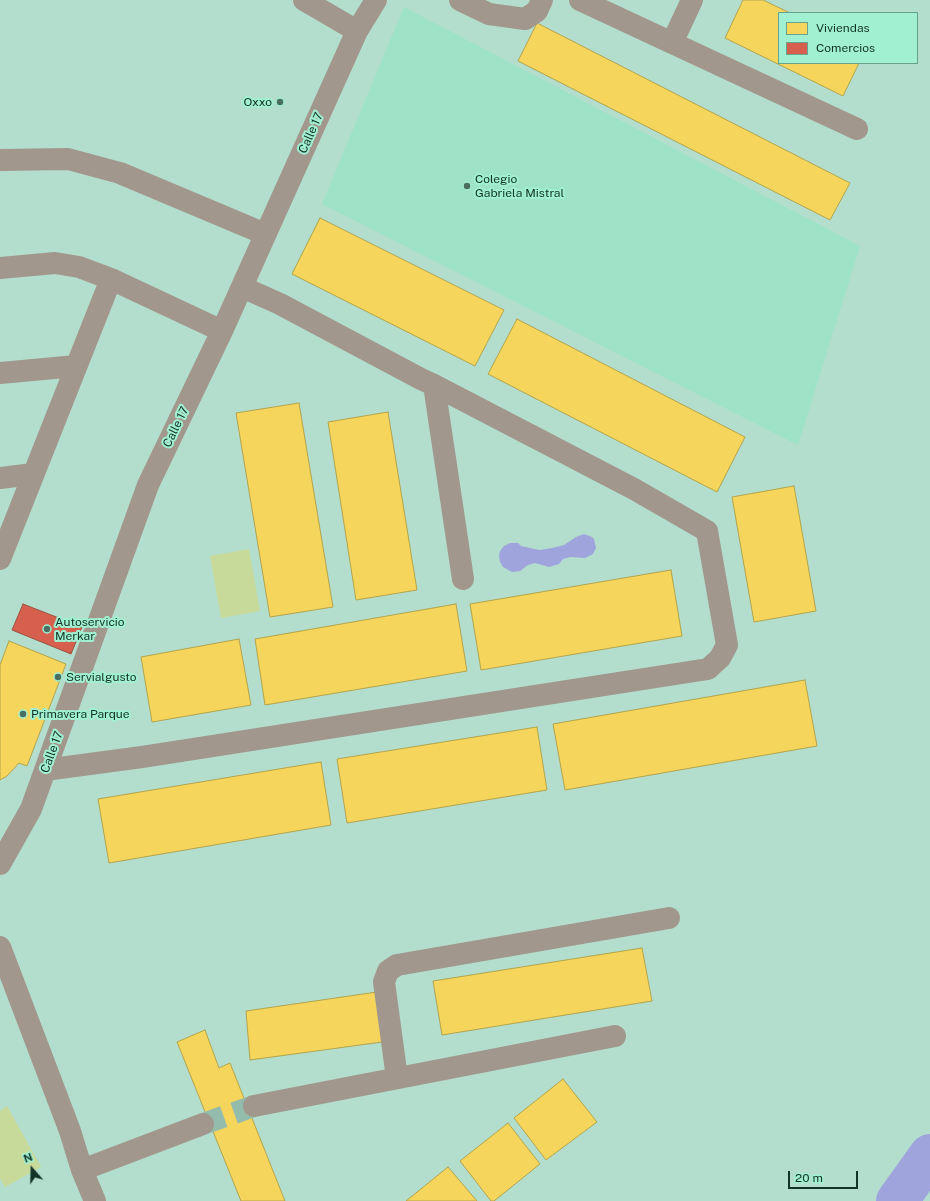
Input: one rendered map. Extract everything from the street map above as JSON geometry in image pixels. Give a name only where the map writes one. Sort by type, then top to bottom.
[{"type":"street","points":[[304,0],[357,31]]},
{"type":"street","name":"Calle 17","points":[[0,864],[31,809],[148,485],[222,331],[357,31],[376,0]]},
{"type":"street","points":[[460,0],[489,14],[525,20],[537,11],[542,0]]},
{"type":"street","points":[[580,0],[857,130]]},
{"type":"street","points":[[672,43],[692,0]]},
{"type":"street","points":[[0,160],[68,159],[120,173],[265,234]]},
{"type":"street","points":[[0,268],[55,263],[79,267],[110,279],[222,331]]},
{"type":"street","points":[[0,559],[110,279]]},
{"type":"street","points":[[45,770],[142,757],[708,670],[720,658],[727,645],[707,531],[634,489],[414,376],[280,304],[242,287]]},
{"type":"street","points":[[0,373],[76,366]]},
{"type":"street","points":[[434,385],[463,579]]},
{"type":"street","points":[[0,478],[33,474]]},
{"type":"street","points":[[397,1078],[384,982],[388,971],[397,965],[669,918]]},
{"type":"street","points":[[0,947],[70,1131],[82,1170],[95,1201]]},
{"type":"street","points":[[254,1106],[615,1036]]},
{"type":"street","points":[[82,1170],[203,1124]]},
{"type":"shaded area","points":[[404,7],[860,246],[798,445],[322,204]]},
{"type":"shaded area","points":[[249,549],[260,611],[221,618],[210,556]]},
{"type":"shaded area","points":[[7,1106],[41,1167],[5,1187],[0,1178],[0,1111]]},
{"type":"water","points":[[584,534],[594,539],[596,548],[593,554],[585,558],[571,557],[563,559],[559,564],[549,567],[535,563],[528,565],[520,571],[512,572],[503,567],[500,562],[500,551],[504,546],[510,543],[518,543],[521,546],[540,550],[564,545],[576,537]]},
{"type":"building: Viviendas","points":[[743,0],[763,0],[788,12],[778,12],[778,64],[859,64],[843,96],[725,38]]},
{"type":"building: Viviendas","points":[[537,23],[850,183],[830,220],[518,61]]},
{"type":"building: Viviendas","points":[[320,218],[504,310],[475,366],[292,274]]},
{"type":"building: Viviendas","points":[[517,319],[745,437],[717,492],[488,374]]},
{"type":"building: Viviendas","points":[[299,403],[333,607],[270,617],[236,413]]},
{"type":"building: Viviendas","points":[[388,412],[417,590],[356,600],[328,422]]},
{"type":"building: Viviendas","points":[[794,486],[816,611],[754,622],[732,497]]},
{"type":"building: Viviendas","points":[[671,570],[682,636],[481,670],[470,604]]},
{"type":"building: Viviendas","points":[[456,604],[467,671],[265,705],[255,639]]},
{"type":"building: Viviendas","points":[[239,639],[251,705],[152,722],[141,657]]},
{"type":"building: Viviendas","name":"Primavera Parque","points":[[9,641],[66,664],[27,766],[19,763],[7,776],[0,780],[0,665]]},
{"type":"building: Viviendas","points":[[805,680],[817,746],[565,790],[553,724]]},
{"type":"building: Viviendas","points":[[537,727],[547,790],[347,823],[337,759]]},
{"type":"building: Viviendas","points":[[321,762],[331,825],[109,863],[98,799]]},
{"type":"building: Viviendas","points":[[642,948],[652,1001],[442,1035],[433,981]]},
{"type":"building: Viviendas","points":[[377,992],[382,1042],[250,1060],[246,1011]]},
{"type":"building: Viviendas","points":[[205,1030],[219,1068],[230,1063],[285,1201],[241,1201],[177,1042]]},
{"type":"building: Viviendas","points":[[563,1079],[597,1122],[546,1160],[514,1118]]},
{"type":"building: Viviendas","points":[[508,1123],[540,1164],[494,1201],[491,1201],[460,1161]]},
{"type":"building: Viviendas","points":[[448,1167],[477,1201],[406,1201]]},
{"type":"building: Comercios","name":"Autoservicio Merkar","points":[[23,604],[82,627],[71,654],[12,630]]},
{"type":"waterway","points":[[897,1201],[930,1155]]},
{"type":"tunnel","points":[[203,1124],[254,1106]]},
{"type":"place","name":"Oxxo","points":[[280,102]]},
{"type":"place","name":"Colegio Gabriela Mistral","points":[[467,186]]},
{"type":"place","name":"Autoservicio Merkar","points":[[47,629]]},
{"type":"place","name":"Servialgusto","points":[[58,677]]},
{"type":"place","name":"Primavera Parque","points":[[23,714]]}]
